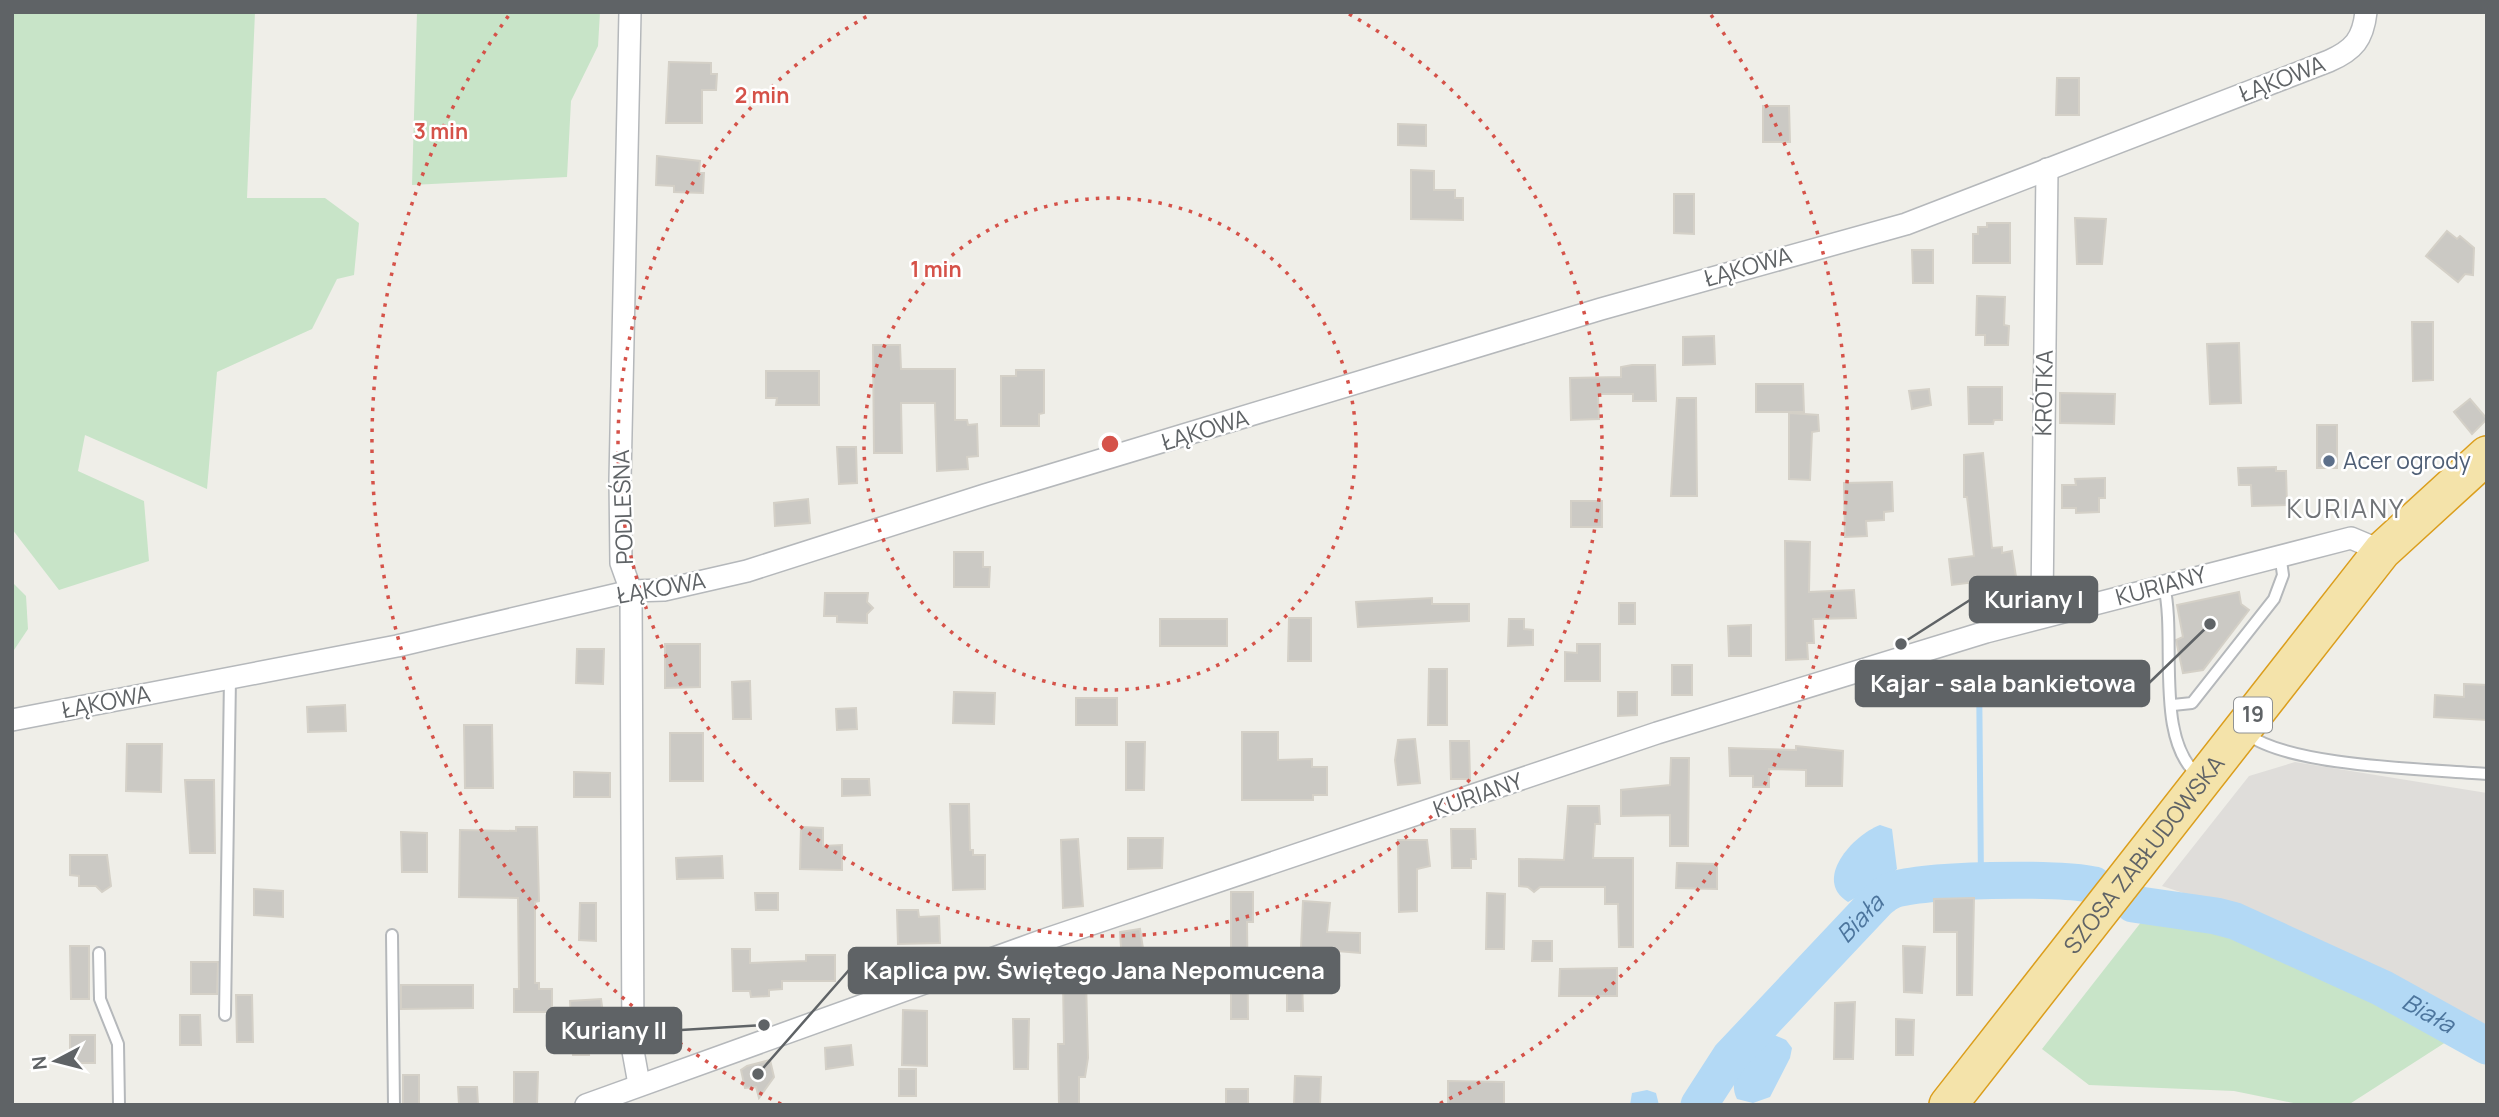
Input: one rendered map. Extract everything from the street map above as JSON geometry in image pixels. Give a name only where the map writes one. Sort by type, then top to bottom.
[{"type":"highway","name":"SZOSA ZABŁUDOWSKA","points":[[1948,1105],[2382,551],[2487,454]]},
{"type":"street","name":"PODLEŚNA","points":[[630,12],[620,480],[621,563],[631,591],[633,1051],[639,1084]]},
{"type":"street","name":"ŁĄKOWA","points":[[12,720],[397,646],[631,591],[664,590],[747,572],[985,495],[1601,309],[1906,224],[2349,52],[2364,34],[2366,12]]},
{"type":"street","name":"KRÓTKA","points":[[2045,616],[2042,606],[2047,169]]},
{"type":"street","name":"KURIANY","points":[[586,1105],[1044,940],[1657,733],[1871,666],[2045,616],[2351,538],[2382,551]]},
{"type":"lane","points":[[2173,705],[2192,703],[2274,599],[2283,575],[2280,554]]},
{"type":"lane","points":[[2164,586],[2169,606],[2173,705],[2179,751],[2187,767],[2203,779]]},
{"type":"lane","points":[[226,1014],[230,678]]},
{"type":"lane","points":[[2242,730],[2268,746],[2305,757],[2487,774]]},
{"type":"lane","points":[[392,935],[394,1105]]},
{"type":"lane","points":[[99,953],[100,999],[118,1044],[119,1105]]},
{"type":"shaded area","points":[[2295,762],[2487,793],[2487,1030],[2241,912],[2162,886],[2249,776]]},
{"type":"green space","points":[[12,12],[255,12],[247,198],[325,198],[359,223],[354,275],[337,279],[312,329],[217,372],[207,489],[85,435],[78,471],[144,501],[149,561],[59,590],[12,529]]},
{"type":"green space","points":[[417,12],[600,12],[598,46],[571,101],[567,177],[412,185]]},
{"type":"green space","points":[[12,582],[26,596],[28,629],[12,653]]},
{"type":"green space","points":[[2142,921],[2216,925],[2355,984],[2446,1042],[2348,1105],[2303,1105],[2234,1091],[2089,1085],[2042,1049]]},
{"type":"water","points":[[1880,825],[1892,829],[1897,869],[1883,882],[1848,902],[1838,893],[1834,882],[1835,871],[1849,848],[1869,830]]},
{"type":"water","points":[[1772,1034],[1786,1040],[1792,1048],[1790,1058],[1770,1097],[1753,1103],[1737,1099],[1734,1080],[1738,1072]]},
{"type":"water","points":[[1647,1090],[1656,1093],[1659,1105],[1630,1105],[1632,1093]]},
{"type":"building","points":[[669,62],[711,63],[711,74],[717,74],[716,90],[702,90],[702,123],[666,123]]},
{"type":"building","points":[[2057,78],[2079,78],[2079,115],[2056,115]]},
{"type":"building","points":[[1763,106],[1789,106],[1790,142],[1763,142]]},
{"type":"building","points":[[1398,124],[1426,125],[1426,146],[1398,145]]},
{"type":"building","points":[[657,156],[700,161],[699,173],[704,173],[703,193],[674,192],[674,186],[656,185]]},
{"type":"building","points":[[1411,170],[1434,171],[1434,190],[1455,190],[1455,198],[1463,198],[1463,220],[1411,219]]},
{"type":"building","points":[[1674,194],[1694,194],[1694,234],[1674,233]]},
{"type":"building","points":[[2075,218],[2106,219],[2102,264],[2077,264]]},
{"type":"building","points":[[1987,223],[2010,223],[2010,263],[1973,263],[1973,234],[1978,234],[1978,227],[1987,227]]},
{"type":"building","points":[[2447,231],[2457,239],[2460,236],[2474,248],[2473,275],[2465,274],[2458,282],[2426,256]]},
{"type":"building","points":[[1912,250],[1933,250],[1933,283],[1913,283]]},
{"type":"building","points":[[1977,296],[2005,297],[2004,325],[2009,326],[2008,345],[1985,345],[1985,335],[1976,335]]},
{"type":"building","points":[[2412,322],[2433,322],[2433,380],[2413,381]]},
{"type":"building","points":[[1714,336],[1715,364],[1683,365],[1683,337]]},
{"type":"building","points":[[2239,343],[2241,403],[2210,404],[2207,344]]},
{"type":"building","points":[[873,345],[900,345],[901,369],[955,369],[955,420],[967,420],[968,425],[977,424],[978,456],[967,457],[968,469],[937,471],[935,403],[901,403],[902,453],[874,453]]},
{"type":"building","points":[[1655,365],[1656,401],[1633,401],[1633,394],[1598,394],[1599,419],[1571,420],[1570,378],[1621,377],[1621,367]]},
{"type":"building","points":[[1016,370],[1044,370],[1044,413],[1039,414],[1039,426],[1001,426],[1001,376],[1016,376]]},
{"type":"building","points":[[766,371],[819,371],[819,405],[776,405],[777,398],[766,398]]},
{"type":"building","points":[[1756,384],[1803,384],[1804,412],[1756,412]]},
{"type":"building","points":[[1968,387],[2002,387],[2002,420],[1994,420],[1993,424],[1969,424]]},
{"type":"building","points":[[1929,389],[1931,405],[1912,409],[1909,391]]},
{"type":"building","points":[[2060,393],[2115,394],[2114,424],[2060,423]]},
{"type":"building","points":[[1677,398],[1696,398],[1697,496],[1671,496]]},
{"type":"building","points":[[2470,399],[2487,419],[2472,434],[2454,412]]},
{"type":"building","points":[[1789,413],[1818,415],[1819,431],[1812,432],[1810,480],[1789,479]]},
{"type":"building","points":[[2317,425],[2337,425],[2337,468],[2317,468]]},
{"type":"building","points":[[837,447],[856,447],[857,483],[839,484]]},
{"type":"building","points":[[1983,453],[1992,548],[2002,547],[2002,553],[2012,551],[2016,577],[1952,585],[1949,559],[1974,556],[1967,497],[1964,497],[1964,455]]},
{"type":"building","points":[[2276,467],[2276,471],[2286,471],[2287,505],[2252,506],[2251,485],[2239,485],[2238,468]]},
{"type":"building","points":[[2105,478],[2105,498],[2099,498],[2099,512],[2076,513],[2076,508],[2062,508],[2062,485],[2076,485],[2075,479]]},
{"type":"building","points":[[1892,482],[1893,511],[1884,512],[1884,520],[1866,521],[1867,536],[1845,537],[1844,483]]},
{"type":"building","points":[[808,499],[810,523],[775,526],[774,503]]},
{"type":"building","points":[[1571,501],[1602,501],[1602,527],[1571,527]]},
{"type":"building","points":[[1785,541],[1810,542],[1809,592],[1854,590],[1856,618],[1813,619],[1814,643],[1807,643],[1808,659],[1786,660]]},
{"type":"building","points":[[954,552],[983,552],[983,567],[990,567],[989,587],[954,587]]},
{"type":"building","points":[[2239,592],[2241,604],[2249,610],[2203,670],[2183,673],[2176,640],[2183,637],[2177,605]]},
{"type":"building","points":[[825,593],[868,593],[867,602],[873,608],[867,614],[867,623],[837,622],[837,616],[824,616]]},
{"type":"building","points":[[1432,598],[1432,604],[1469,604],[1469,621],[1358,627],[1356,602]]},
{"type":"building","points":[[1619,603],[1635,603],[1635,624],[1619,624]]},
{"type":"building","points":[[1289,618],[1311,618],[1311,661],[1288,661]]},
{"type":"building","points":[[1160,619],[1227,619],[1227,646],[1160,646]]},
{"type":"building","points":[[1509,619],[1524,619],[1524,629],[1533,630],[1533,645],[1508,646]]},
{"type":"building","points":[[1751,625],[1751,656],[1729,656],[1728,626]]},
{"type":"building","points":[[665,644],[700,644],[700,687],[665,688]]},
{"type":"building","points":[[1577,644],[1600,644],[1600,681],[1565,681],[1565,652],[1577,653]]},
{"type":"building","points":[[577,649],[604,649],[603,684],[576,683]]},
{"type":"building","points":[[1672,665],[1692,665],[1692,695],[1672,695]]},
{"type":"building","points":[[1429,669],[1447,669],[1447,725],[1428,725]]},
{"type":"building","points":[[750,681],[751,719],[733,719],[732,682]]},
{"type":"building","points":[[2464,684],[2487,685],[2487,720],[2434,717],[2435,695],[2464,697]]},
{"type":"building","points":[[954,692],[995,693],[994,724],[953,723]]},
{"type":"building","points":[[1618,692],[1637,692],[1637,715],[1618,716]]},
{"type":"building","points":[[1076,698],[1117,698],[1117,725],[1076,725]]},
{"type":"building","points":[[345,705],[346,731],[308,732],[307,707]]},
{"type":"building","points":[[856,708],[857,729],[837,730],[836,709]]},
{"type":"building","points":[[464,725],[492,725],[493,788],[465,788]]},
{"type":"building","points":[[1242,732],[1278,732],[1278,760],[1312,759],[1312,767],[1327,767],[1327,795],[1313,795],[1313,800],[1242,800]]},
{"type":"building","points":[[670,733],[703,733],[703,781],[670,781]]},
{"type":"building","points":[[1415,739],[1420,783],[1398,785],[1395,760],[1398,740]]},
{"type":"building","points":[[1450,741],[1469,741],[1470,779],[1451,779]]},
{"type":"building","points":[[1126,742],[1145,742],[1144,790],[1126,790]]},
{"type":"building","points":[[127,744],[162,744],[161,792],[126,791]]},
{"type":"building","points":[[1796,746],[1843,751],[1842,786],[1806,786],[1806,770],[1769,769],[1769,787],[1753,787],[1753,776],[1730,776],[1729,748],[1796,750]]},
{"type":"building","points":[[1671,758],[1689,758],[1688,846],[1670,846],[1670,815],[1621,816],[1621,790],[1670,785]]},
{"type":"building","points":[[574,772],[610,773],[610,797],[574,797]]},
{"type":"building","points":[[842,779],[869,779],[870,795],[842,796]]},
{"type":"building","points":[[185,780],[214,780],[215,853],[190,853]]},
{"type":"building","points":[[950,804],[969,804],[970,850],[973,850],[973,855],[985,855],[985,889],[953,890]]},
{"type":"building","points":[[1568,806],[1599,806],[1600,824],[1595,824],[1593,858],[1633,858],[1633,947],[1619,947],[1618,904],[1605,904],[1605,887],[1540,887],[1534,892],[1528,887],[1519,886],[1519,859],[1564,860]]},
{"type":"building","points":[[516,827],[537,827],[539,901],[535,902],[535,983],[539,983],[539,989],[552,989],[552,1012],[514,1012],[514,989],[519,989],[518,898],[459,897],[460,830],[516,831]]},
{"type":"building","points":[[801,827],[823,828],[823,846],[842,845],[842,870],[800,869]]},
{"type":"building","points":[[1451,829],[1475,829],[1476,859],[1471,859],[1471,868],[1452,868]]},
{"type":"building","points":[[401,832],[427,833],[427,872],[402,872]]},
{"type":"building","points":[[1128,838],[1163,838],[1162,868],[1128,869]]},
{"type":"building","points":[[1078,839],[1083,906],[1063,908],[1061,840]]},
{"type":"building","points":[[1398,840],[1427,840],[1430,866],[1417,869],[1417,911],[1399,912]]},
{"type":"building","points":[[70,855],[107,855],[111,886],[102,892],[96,886],[79,886],[79,876],[70,875]]},
{"type":"building","points":[[722,856],[723,878],[677,879],[676,858]]},
{"type":"building","points":[[1677,863],[1717,864],[1717,889],[1676,888]]},
{"type":"building","points":[[254,889],[283,891],[283,917],[254,915]]},
{"type":"building","points":[[1231,892],[1253,892],[1253,922],[1247,922],[1248,1019],[1231,1019]]},
{"type":"building","points":[[755,893],[778,893],[778,910],[756,910]]},
{"type":"building","points":[[1487,893],[1505,894],[1504,949],[1486,949]]},
{"type":"building","points":[[1974,898],[1972,995],[1957,995],[1957,932],[1934,932],[1934,899]]},
{"type":"building","points":[[1303,901],[1330,903],[1327,932],[1360,933],[1360,953],[1301,948]]},
{"type":"building","points":[[580,903],[596,903],[596,941],[579,940]]},
{"type":"building","points":[[897,910],[918,910],[919,917],[939,916],[940,943],[898,944]]},
{"type":"building","points":[[1140,929],[1144,955],[1140,956],[1142,993],[1124,993],[1120,932]]},
{"type":"building","points":[[1533,941],[1552,941],[1552,961],[1532,961]]},
{"type":"building","points":[[70,946],[89,946],[89,999],[71,999]]},
{"type":"building","points":[[1903,946],[1925,947],[1922,993],[1904,992]]},
{"type":"building","points":[[732,949],[750,949],[750,963],[806,961],[806,955],[835,955],[835,981],[782,981],[782,989],[769,990],[769,996],[751,997],[750,991],[733,991]]},
{"type":"building","points":[[191,962],[218,962],[217,994],[191,994]]},
{"type":"building","points":[[1617,968],[1617,996],[1559,996],[1560,969]]},
{"type":"building","points":[[1063,980],[1086,980],[1088,1058],[1085,1077],[1079,1077],[1079,1105],[1059,1105],[1058,1044],[1064,1044]]},
{"type":"building","points":[[1302,980],[1303,1011],[1287,1011],[1287,981]]},
{"type":"building","points":[[401,985],[473,985],[473,1008],[401,1009]]},
{"type":"building","points":[[236,995],[252,995],[253,1042],[237,1042]]},
{"type":"building","points":[[601,999],[606,1035],[588,1036],[589,1055],[573,1055],[570,1001]]},
{"type":"building","points":[[1855,1002],[1853,1059],[1834,1059],[1835,1003]]},
{"type":"building","points":[[903,1010],[927,1011],[927,1066],[902,1065]]},
{"type":"building","points":[[180,1015],[200,1015],[201,1045],[180,1045]]},
{"type":"building","points":[[1013,1019],[1029,1019],[1028,1069],[1014,1069]]},
{"type":"building","points":[[1896,1019],[1914,1020],[1913,1055],[1896,1055]]},
{"type":"building","points":[[70,1035],[95,1035],[95,1063],[70,1063]]},
{"type":"building","points":[[851,1045],[853,1065],[826,1069],[825,1048]]},
{"type":"building","points":[[770,1060],[774,1077],[759,1098],[756,1087],[745,1088],[741,1070]]},
{"type":"building","points":[[899,1069],[916,1069],[916,1096],[899,1096]]},
{"type":"building","points":[[514,1072],[538,1072],[537,1105],[514,1105]]},
{"type":"building","points":[[403,1075],[419,1075],[419,1105],[403,1105]]},
{"type":"building","points":[[1295,1076],[1321,1077],[1320,1105],[1294,1105]]},
{"type":"building","points":[[1448,1081],[1504,1082],[1504,1105],[1448,1105]]},
{"type":"building","points":[[458,1087],[477,1087],[478,1105],[459,1105]]},
{"type":"building","points":[[1226,1089],[1248,1089],[1248,1105],[1226,1105]]},
{"type":"waterway","points":[[1979,667],[1981,882]]},
{"type":"waterway","name":"Biała","points":[[1699,1105],[1730,1057],[1878,900],[1889,892],[1930,884],[1991,880],[2078,882],[2094,885]]},
{"type":"waterway","name":"Biała","points":[[2133,904],[2235,921],[2382,988],[2487,1046]]},
{"type":"place","name":"Acer ogrody","points":[[2329,461]]},
{"type":"place","name":"Kajar - sala bankietowa","points":[[2210,624]]},
{"type":"place","name":"Kuriany I","points":[[1901,644]]},
{"type":"place","name":"Kuriany II","points":[[764,1025]]},
{"type":"place","name":"Kaplica pw. Świętego Jana Nepomucena","points":[[758,1074]]},
{"type":"district","name":"KURIANY","points":[[2346,509]]}]
